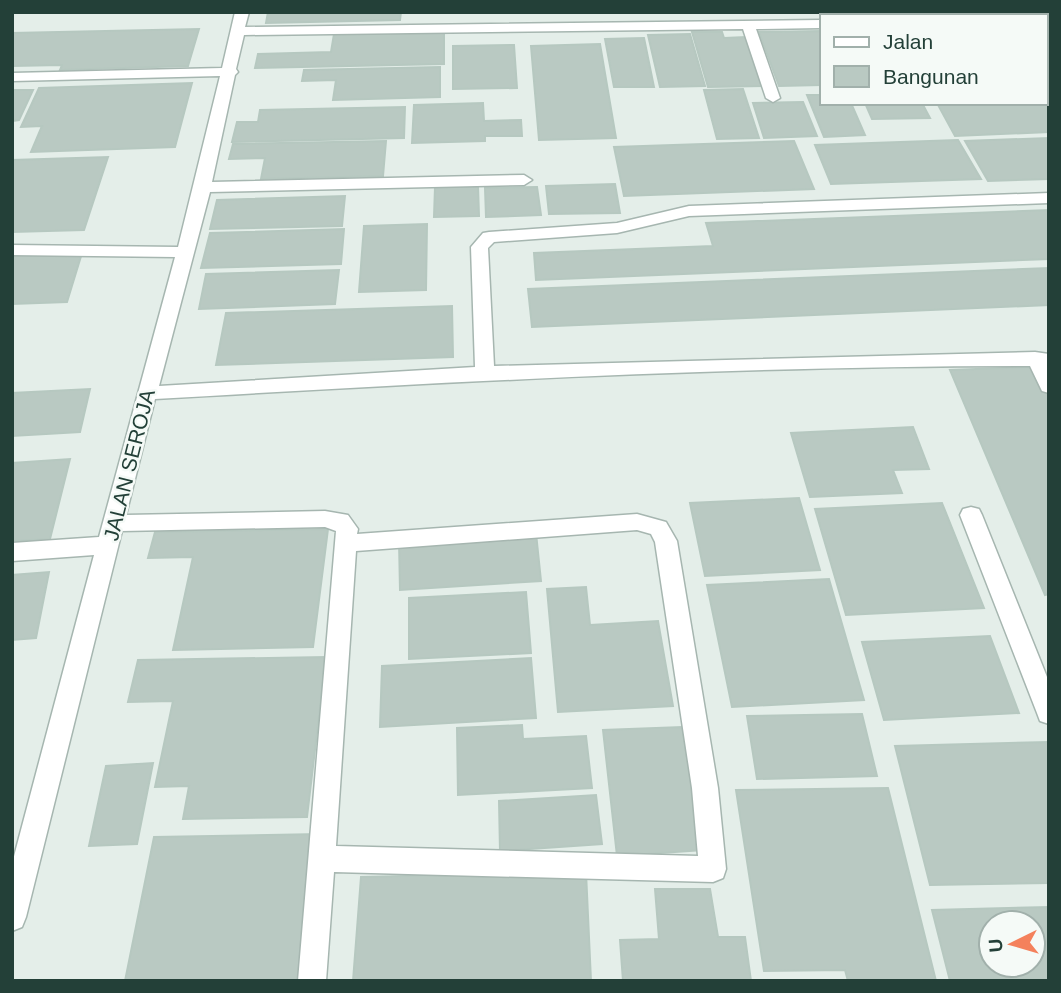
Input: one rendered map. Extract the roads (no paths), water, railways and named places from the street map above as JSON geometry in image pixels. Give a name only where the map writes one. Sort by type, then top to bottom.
[{"type":"street","points":[[241,22],[820,24]]},
{"type":"street","name":"JALAN SEROJA","points":[[12,917],[203,187],[241,22]]},
{"type":"street","points":[[748,25],[773,98]]},
{"type":"street","points":[[12,77],[231,72]]},
{"type":"street","points":[[203,187],[524,180]]},
{"type":"street","points":[[485,373],[479,247],[489,237],[617,228],[689,211],[1049,198]]},
{"type":"street","points":[[12,250],[184,252]]},
{"type":"street","points":[[147,393],[485,373],[1042,359],[1049,386]]},
{"type":"street","points":[[971,515],[1049,713]]},
{"type":"street","points":[[113,523],[330,519],[345,524],[348,543],[312,981]]},
{"type":"street","points":[[322,859],[713,869],[705,788],[666,541],[659,528],[637,522],[348,543]]},
{"type":"street","points":[[12,552],[108,545]]}]
